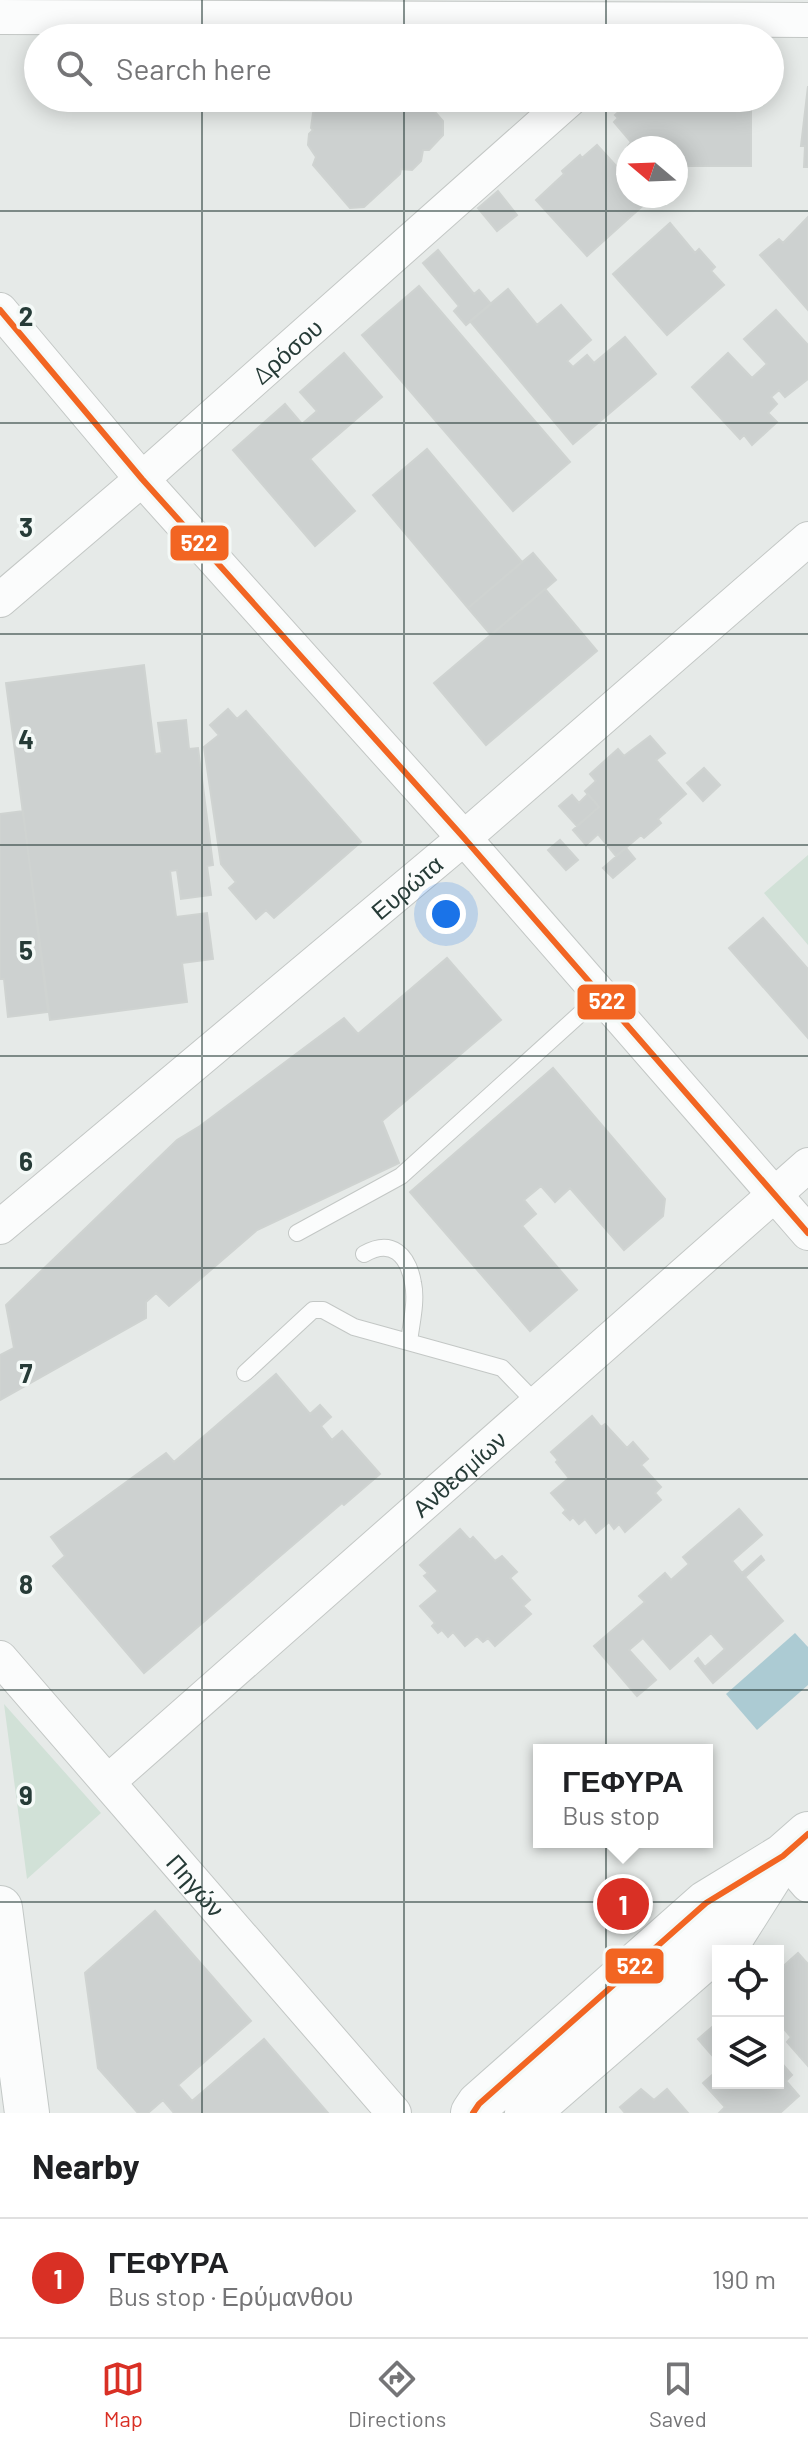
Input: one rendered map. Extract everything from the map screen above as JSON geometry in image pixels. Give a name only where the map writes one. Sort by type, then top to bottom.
[{"type":"street","points":[[0,17],[808,20]]},
{"type":"street","name":"Δρόσου","points":[[0,600],[142,479],[555,112]]},
{"type":"street","points":[[0,310],[142,479],[464,838],[808,1233]]},
{"type":"street","name":"Ευρώτα","points":[[0,1227],[464,838],[808,539]]},
{"type":"street","name":"Ανθεσμίων","points":[[109,1781],[808,1165]]},
{"type":"street","name":"Πηγών","points":[[0,1658],[394,2113]]},
{"type":"street","points":[[473,2113],[479,2104],[706,1903],[800,1858]]},
{"type":"street","points":[[527,2113],[734,1933],[800,1858]]},
{"type":"street","points":[[0,1908],[27,2113]]},
{"type":"lane","points":[[297,1233],[401,1176],[601,995]]},
{"type":"lane","points":[[364,1254],[387,1247],[398,1251],[407,1263],[414,1286],[409,1342]]},
{"type":"lane","points":[[245,1373],[313,1310],[323,1310],[354,1327],[502,1368],[536,1403]]},
{"type":"shaded area","points":[[808,855],[808,945],[764,893]]},
{"type":"shaded area","points":[[4,1704],[101,1813],[27,1879]]},
{"type":"water","points":[[795,1633],[808,1647],[808,1685],[757,1730],[726,1694]]},
{"type":"building","points":[[808,86],[808,167],[804,167],[805,146],[801,146]]},
{"type":"building","points":[[435,112],[443,121],[443,135],[429,150],[423,150],[421,161],[412,170],[401,169],[400,174],[364,207],[350,208],[313,165],[316,157],[308,145],[309,134],[313,130],[313,113]]},
{"type":"building","points":[[618,112],[751,112],[751,166],[688,166],[688,136],[626,136],[614,122],[618,118],[615,115]]},
{"type":"building","points":[[597,145],[616,166],[616,208],[640,208],[587,256],[536,200],[564,174],[562,171],[580,155],[582,158]]},
{"type":"building","points":[[498,191],[517,215],[497,231],[478,208]]},
{"type":"building","points":[[808,217],[808,310],[760,255],[779,239],[783,243]]},
{"type":"building","points":[[670,223],[695,253],[699,249],[715,267],[711,271],[724,285],[667,335],[613,274]]},
{"type":"building","points":[[438,250],[474,294],[479,290],[491,304],[466,325],[454,311],[459,306],[423,263]]},
{"type":"building","points":[[419,286],[570,462],[513,511],[362,335]]},
{"type":"building","points":[[508,289],[537,325],[561,305],[591,340],[567,361],[573,367],[587,355],[594,363],[625,337],[656,374],[573,444],[470,321]]},
{"type":"building","points":[[776,310],[808,345],[808,379],[785,397],[779,390],[771,397],[777,404],[768,413],[777,422],[752,445],[744,435],[740,439],[692,387],[728,353],[752,378],[767,364],[744,339]]},
{"type":"building","points":[[344,353],[382,397],[310,459],[355,511],[315,546],[233,450],[285,404],[302,424],[317,411],[300,392]]},
{"type":"building","points":[[427,449],[522,562],[468,608],[373,495]]},
{"type":"building","points":[[533,553],[556,580],[491,635],[468,608]]},
{"type":"building","points":[[545,589],[597,651],[486,745],[434,683]]},
{"type":"building","points":[[144,665],[155,754],[162,753],[158,723],[186,720],[189,749],[198,748],[213,865],[207,866],[211,895],[181,899],[177,870],[170,871],[176,917],[207,913],[213,959],[182,963],[187,1002],[50,1020],[6,683]]},
{"type":"building","points":[[228,709],[237,719],[246,711],[361,842],[274,918],[266,910],[256,919],[229,888],[236,882],[221,864],[204,747],[219,735],[210,725]]},
{"type":"building","points":[[650,736],[665,753],[656,760],[686,794],[658,819],[661,823],[616,856],[598,834],[586,845],[573,830],[599,807],[585,791],[596,781],[590,774],[618,749],[624,756]]},
{"type":"building","points":[[704,768],[720,785],[703,801],[687,783]]},
{"type":"building","points":[[588,794],[599,807],[577,826],[559,806],[572,795],[579,803]]},
{"type":"building","points":[[23,811],[48,1012],[8,1017],[4,979],[0,979],[0,814]]},
{"type":"building","points":[[560,840],[578,860],[566,870],[548,850]]},
{"type":"building","points":[[626,848],[635,859],[613,878],[603,868]]},
{"type":"building","points":[[763,918],[808,969],[808,1038],[729,948]]},
{"type":"building","points":[[447,958],[501,1020],[382,1121],[399,1163],[257,1230],[169,1306],[156,1293],[146,1302],[146,1318],[0,1400],[0,1355],[14,1348],[6,1305],[177,1140],[344,1018],[358,1034]]},
{"type":"building","points":[[553,1068],[665,1199],[663,1216],[624,1250],[570,1188],[555,1202],[541,1186],[524,1200],[536,1214],[522,1226],[577,1290],[530,1331],[410,1192]]},
{"type":"building","points":[[276,1374],[310,1414],[320,1405],[331,1417],[321,1426],[332,1440],[342,1431],[380,1474],[144,1673],[53,1566],[65,1556],[51,1537],[166,1453],[174,1462]]},
{"type":"building","points":[[592,1416],[601,1427],[605,1424],[627,1448],[633,1442],[648,1459],[641,1465],[661,1487],[655,1493],[661,1500],[625,1532],[619,1524],[614,1529],[609,1522],[596,1533],[585,1519],[579,1524],[573,1517],[570,1520],[563,1513],[566,1510],[551,1493],[569,1478],[551,1452]]},
{"type":"building","points":[[739,1509],[762,1535],[732,1561],[742,1573],[761,1556],[764,1560],[745,1577],[783,1621],[713,1683],[695,1661],[698,1658],[705,1667],[725,1649],[711,1633],[670,1669],[643,1638],[629,1650],[656,1680],[637,1696],[594,1646],[645,1602],[639,1596],[665,1573],[671,1580],[689,1564],[683,1557]]},
{"type":"building","points":[[460,1529],[470,1540],[473,1537],[495,1561],[502,1556],[517,1572],[510,1578],[530,1600],[523,1606],[531,1614],[495,1646],[488,1638],[483,1642],[477,1636],[465,1646],[453,1632],[448,1637],[442,1630],[438,1633],[432,1626],[435,1623],[420,1606],[438,1591],[424,1576],[428,1573],[420,1565]]},
{"type":"building","points":[[155,1911],[251,2021],[178,2085],[192,2101],[264,2039],[328,2113],[174,2113],[163,2100],[148,2113],[138,2113],[98,2068],[85,1973]]},
{"type":"building","points":[[798,1953],[808,1964],[808,2066],[787,2042],[791,2037],[784,2029],[784,1966]]},
{"type":"building","points":[[712,2027],[712,2055],[698,2039]]},
{"type":"building","points":[[784,2066],[792,2075],[786,2081],[799,2096],[780,2113],[719,2113],[725,2107],[703,2083],[712,2075],[712,2089],[784,2089]]},
{"type":"building","points":[[641,2089],[654,2100],[667,2089],[688,2113],[625,2113],[620,2107]]},
{"type":"transit line","name":"522","points":[[0,310],[142,479],[464,838],[808,1233]]},
{"type":"transit line","name":"522","points":[[473,2113],[479,2104],[706,1903],[783,1856],[808,1834]]},
{"type":"place","name":"ΓΕΦΥΡΑ","points":[[623,1904]]}]
